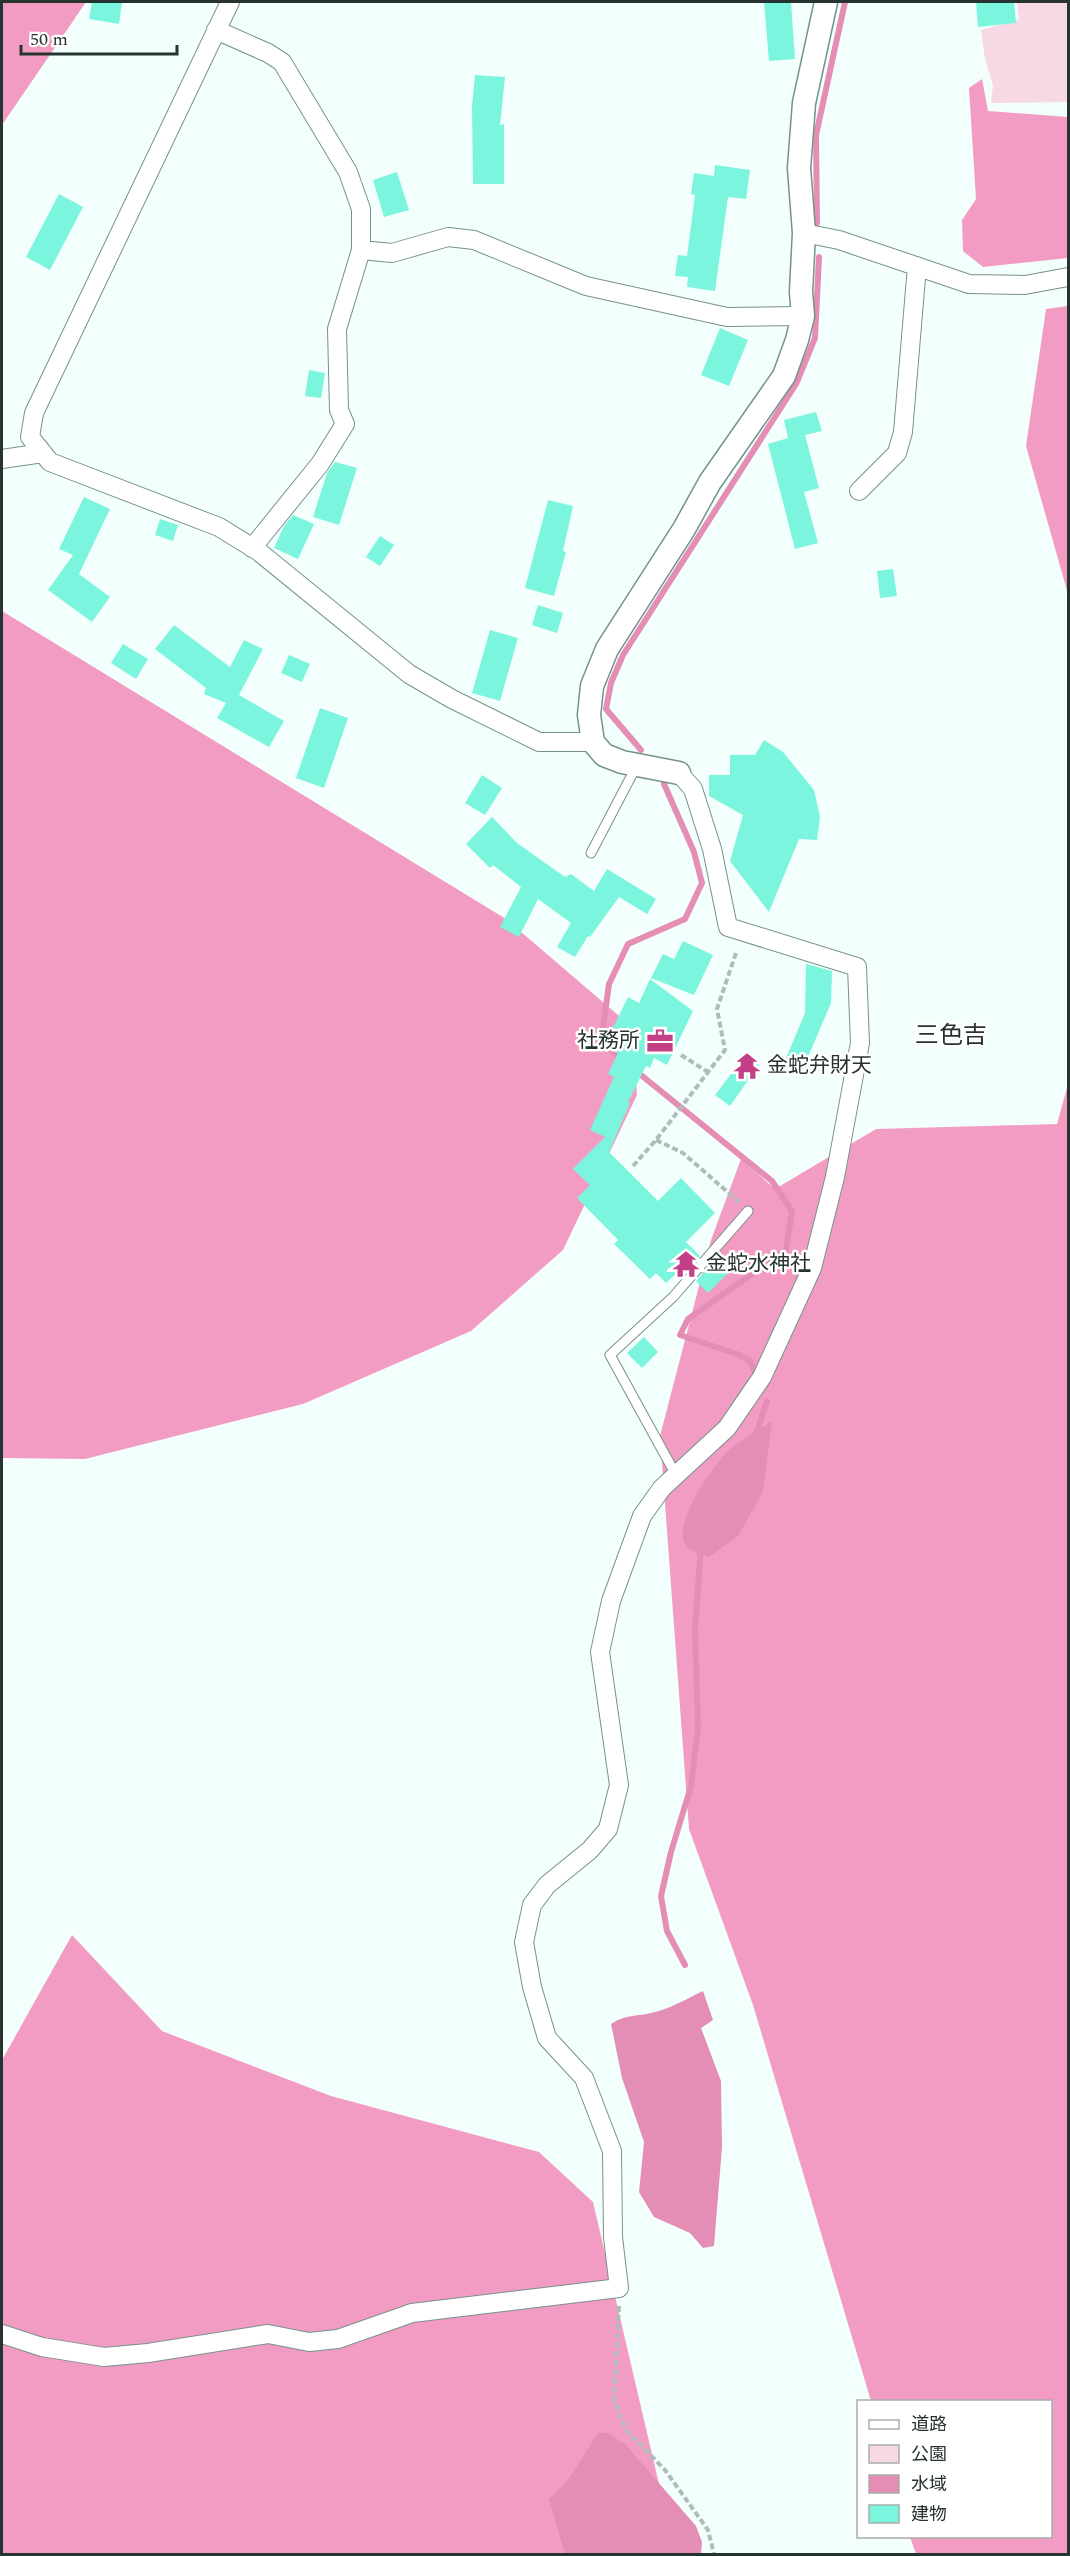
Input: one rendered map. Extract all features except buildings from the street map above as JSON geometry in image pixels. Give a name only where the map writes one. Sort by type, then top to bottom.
[{"type":"street","points":[[230,2],[34,413],[30,438],[50,462],[219,527],[252,548],[409,674],[452,699],[539,741],[593,742]]},
{"type":"street","points":[[2,2334],[42,2347],[104,2357],[148,2353],[268,2334],[309,2342],[338,2339],[412,2313],[619,2288],[613,2237],[612,2151],[584,2078],[547,2038],[532,1987],[524,1942],[532,1905],[547,1884],[590,1850],[608,1829],[619,1785],[600,1652],[611,1601],[642,1516],[662,1488],[727,1428],[762,1377],[812,1268],[835,1177],[860,1043],[857,967],[728,927],[712,849],[693,789],[680,773],[622,762],[604,755],[593,742],[588,715],[592,686],[607,649],[684,530],[710,482],[784,376],[797,340],[803,316],[801,292],[804,234],[799,168],[804,103],[826,2]]},
{"type":"street","points":[[216,30],[268,53],[282,62],[348,172],[362,209],[361,250],[337,329],[339,411],[345,424],[320,464],[252,548]]},
{"type":"street","points":[[804,234],[838,240],[969,284],[1024,285],[1068,277]]},
{"type":"street","points":[[361,250],[392,253],[448,237],[474,240],[586,286],[727,317],[803,316]]},
{"type":"street","points":[[860,491],[897,453],[903,432],[917,266]]},
{"type":"street","points":[[2,459],[43,453]]},
{"type":"lane","points":[[591,853],[636,765]]},
{"type":"lane","points":[[676,1475],[610,1355],[674,1297],[748,1211]]},
{"type":"path","points":[[633,1166],[656,1140],[725,1050],[717,1009],[743,932]]},
{"type":"path","points":[[681,1055],[708,1072]]},
{"type":"path","points":[[656,1140],[683,1153],[748,1211]]},
{"type":"path","points":[[619,2288],[614,2401],[626,2430],[665,2470],[708,2530],[714,2554]]},
{"type":"green space","points":[[1017,2],[1068,2],[1068,102],[991,103],[993,85],[985,59],[981,30],[1019,19]]},
{"type":"shaded area","points":[[2,2],[86,2],[2,125]]},
{"type":"shaded area","points":[[982,79],[988,111],[1068,117],[1068,258],[983,267],[963,251],[962,220],[976,199],[969,88]]},
{"type":"shaded area","points":[[1068,306],[1068,594],[1026,446],[1046,309]]},
{"type":"shaded area","points":[[2,611],[506,919],[632,1027],[637,1095],[563,1250],[471,1331],[303,1404],[85,1459],[2,1458]]},
{"type":"shaded area","points":[[1068,1084],[1068,2554],[916,2554],[910,2538],[1052,2538],[1052,2400],[871,2400],[753,2005],[689,1829],[660,1436],[711,1240],[741,1159],[775,1189],[876,1129],[1057,1124]]},
{"type":"shaded area","points":[[72,1935],[162,2031],[331,2096],[539,2152],[593,2202],[670,2531],[671,2554],[2,2554],[2,2060]]},
{"type":"water","points":[[772,1421],[763,1492],[738,1536],[709,1557],[692,1551],[685,1544],[683,1534],[689,1508],[696,1494],[729,1450]]},
{"type":"water","points":[[703,1991],[713,2020],[701,2028],[721,2081],[722,2147],[714,2246],[703,2248],[690,2233],[654,2217],[639,2192],[644,2142],[622,2078],[611,2024],[626,2017],[665,2009]]},
{"type":"water","points":[[598,2433],[608,2433],[626,2445],[696,2526],[702,2542],[701,2554],[565,2554],[549,2499],[568,2480]]},
{"type":"waterway","points":[[817,223],[816,135],[845,2]]},
{"type":"waterway","points":[[641,750],[606,709],[611,683],[623,655],[796,384],[815,338],[819,257]]},
{"type":"waterway","points":[[622,1059],[601,1042],[609,984],[628,944],[685,919],[702,883],[694,852],[664,784]]},
{"type":"waterway","points":[[636,1071],[772,1181],[792,1211],[786,1250],[688,1319],[680,1335],[737,1354],[750,1361],[756,1374]]},
{"type":"waterway","points":[[755,1437],[767,1401]]},
{"type":"waterway","points":[[685,1965],[667,1931],[661,1896],[671,1852],[691,1786],[698,1728],[695,1628],[701,1547]]},
{"type":"place","name":"社務所","points":[[660,1041]]},
{"type":"place","name":"金蛇弁財天","points":[[747,1066]]},
{"type":"place","name":"金蛇水神社","points":[[686,1264]]},
{"type":"district","name":"三色吉","points":[[951,1036]]}]
